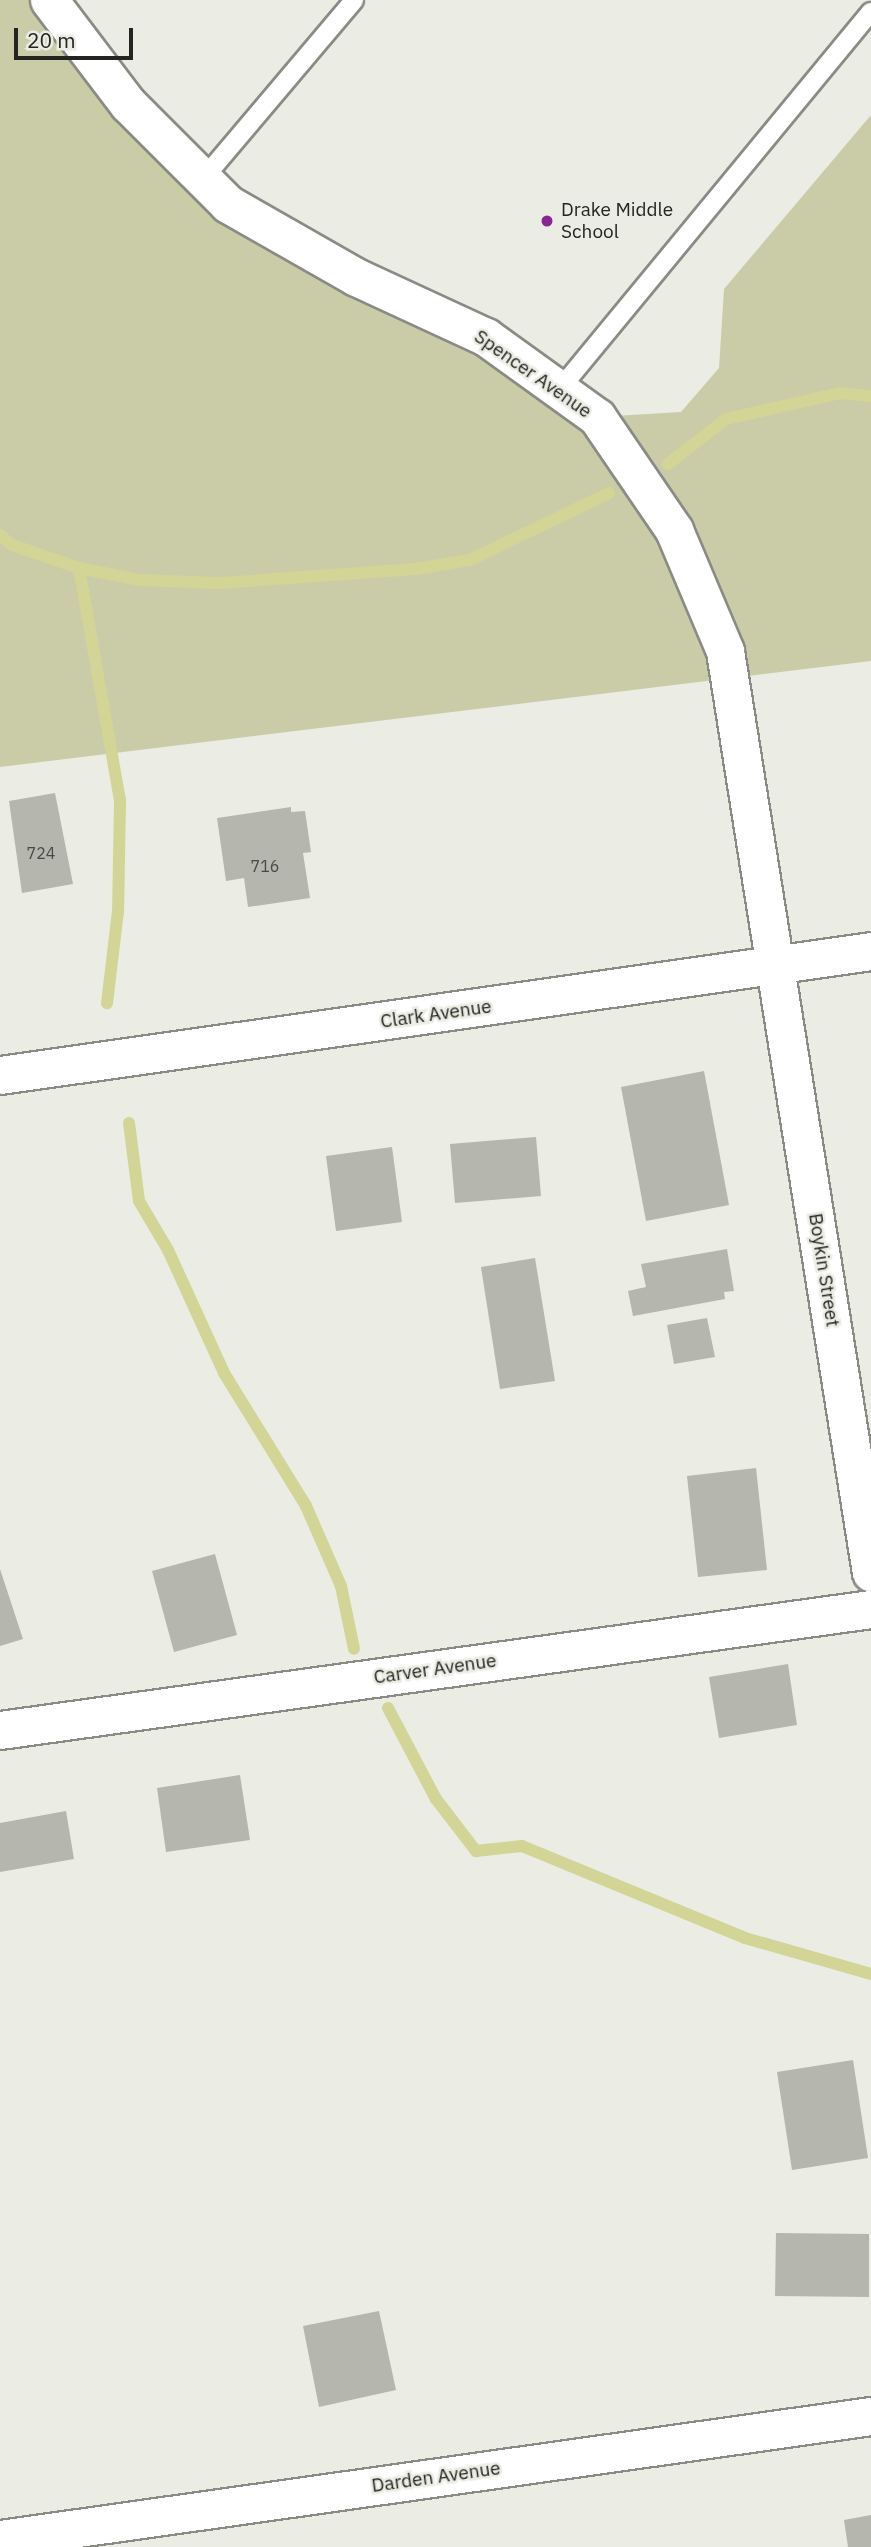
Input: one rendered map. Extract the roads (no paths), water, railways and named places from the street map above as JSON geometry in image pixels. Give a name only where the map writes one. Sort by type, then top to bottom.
[{"type":"street","name":"Spencer Avenue","points":[[49,0],[128,104],[228,204],[356,277],[486,337],[597,417],[674,530],[725,651],[776,966]]},
{"type":"street","name":"Clark Avenue","points":[[0,1075],[871,951]]},
{"type":"street","name":"Boykin Street","points":[[776,966],[871,1573]]},
{"type":"street","name":"Carver Avenue","points":[[0,1730],[871,1609]]},
{"type":"street","name":"Darden Avenue","points":[[0,2539],[871,2416]]},
{"type":"lane","points":[[204,179],[354,0]]},
{"type":"lane","points":[[559,390],[870,15]]},
{"type":"waterway","points":[[668,464],[726,419],[840,393],[871,396]]},
{"type":"waterway","points":[[79,568],[139,580],[220,583],[416,569],[470,560],[609,493]]},
{"type":"waterway","points":[[0,535],[12,545],[79,568],[120,801],[118,911],[107,1003]]},
{"type":"waterway","points":[[129,1123],[139,1201],[168,1250],[224,1373],[306,1506],[341,1586],[354,1649]]},
{"type":"waterway","points":[[388,1708],[436,1799],[476,1851],[522,1846],[745,1938],[871,1974]]},
{"type":"place","name":"Drake Middle School","points":[[547,221]]}]
